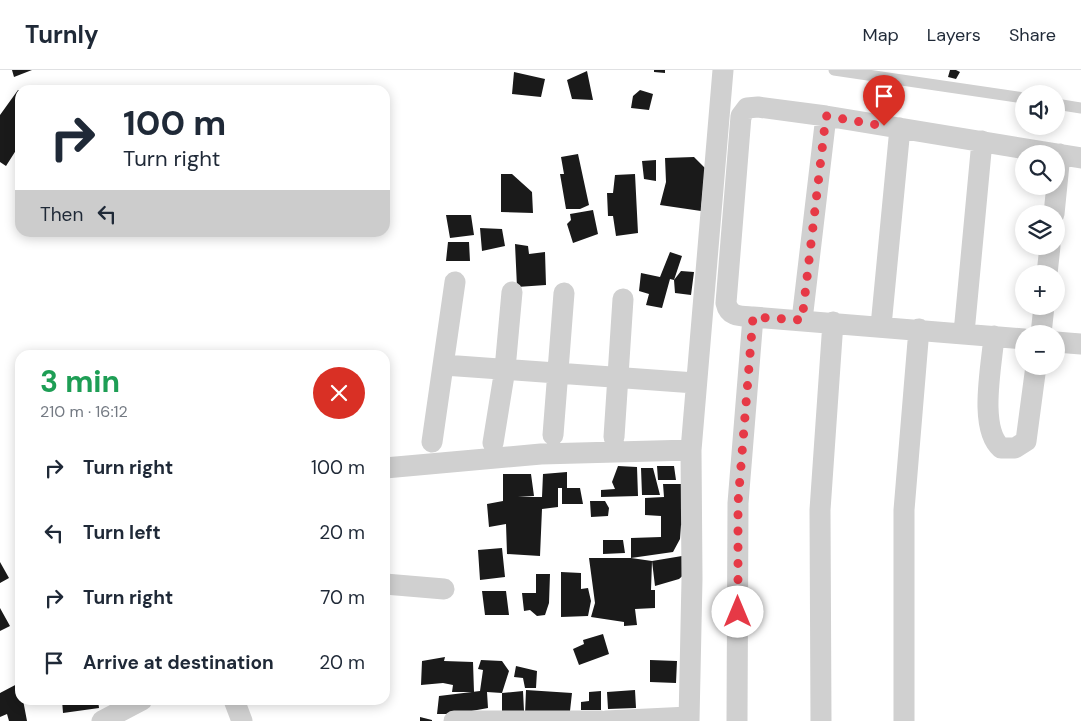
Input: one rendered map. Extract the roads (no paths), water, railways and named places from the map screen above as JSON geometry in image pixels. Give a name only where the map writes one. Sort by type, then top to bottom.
[{"type":"street","points":[[606,721],[690,719],[691,450],[695,382],[723,70]]},
{"type":"street","points":[[1015,146],[751,106],[744,110],[741,116],[726,303],[730,312],[734,315],[1015,338]]},
{"type":"street","points":[[802,320],[826,116]]},
{"type":"street","points":[[881,326],[900,128]]},
{"type":"street","points":[[964,333],[982,141]]},
{"type":"street","points":[[1065,155],[1081,158]]},
{"type":"street","points":[[432,442],[455,282]]},
{"type":"street","points":[[494,443],[505,369],[512,292]]},
{"type":"street","points":[[553,435],[564,293]]},
{"type":"street","points":[[614,437],[620,377],[623,299]]},
{"type":"street","points":[[737,721],[738,503],[753,317]]},
{"type":"street","points":[[821,721],[820,510],[833,322]]},
{"type":"street","points":[[904,721],[904,510],[919,329]]},
{"type":"street","points":[[994,336],[988,417],[994,442],[1001,448],[1015,448],[1026,441],[1035,375]]},
{"type":"street","points":[[1065,343],[1081,344]]},
{"type":"street","points":[[444,365],[695,382]]},
{"type":"street","points":[[390,468],[541,454],[691,450]]},
{"type":"street","points":[[390,584],[444,589]]},
{"type":"street","points":[[102,721],[132,705]]},
{"type":"street","points":[[236,705],[242,721]]},
{"type":"street","points":[[454,721],[601,721]]},
{"type":"lane","points":[[834,70],[1015,97]]},
{"type":"lane","points":[[1065,105],[1081,108]]}]
